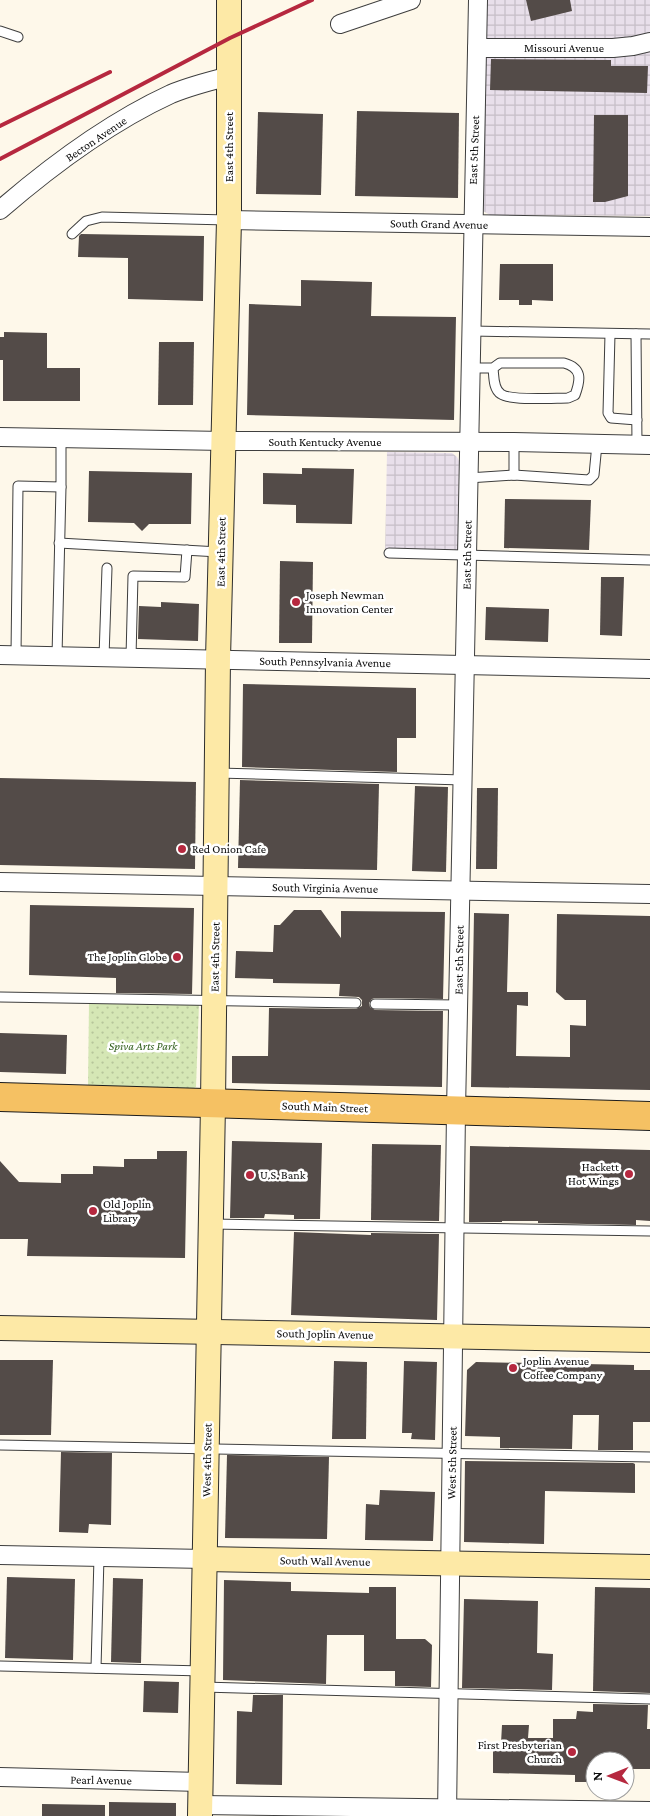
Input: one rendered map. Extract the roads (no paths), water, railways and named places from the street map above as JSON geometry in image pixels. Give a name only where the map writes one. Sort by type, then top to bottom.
[{"type":"main road","name":"South Main Street","points":[[0,1097],[650,1116]]},
{"type":"street","name":"East 4th Street","points":[[213,1104],[218,659],[229,220],[229,0]]},
{"type":"street","points":[[340,24],[411,0]]},
{"type":"street","name":"East 5th Street","points":[[456,1111],[472,331],[472,224],[478,0]]},
{"type":"street","name":"Missouri Avenue","points":[[477,48],[613,48],[650,42]]},
{"type":"street","name":"Becton Avenue","points":[[0,210],[39,176],[108,127],[172,94],[199,84],[230,76]]},
{"type":"street","name":"South Grand Avenue","points":[[229,220],[650,227]]},
{"type":"street","name":"South Kentucky Avenue","points":[[0,437],[643,445]]},
{"type":"street","name":"South Pennsylvania Avenue","points":[[8,655],[650,669]]},
{"type":"street","name":"South Virginia Avenue","points":[[0,882],[650,894]]},
{"type":"street","name":"West 4th Street","points":[[201,1801],[213,1104]]},
{"type":"street","name":"West 5th Street","points":[[447,1812],[456,1111]]},
{"type":"street","name":"South Joplin Avenue","points":[[0,1328],[650,1340]]},
{"type":"street","name":"South Wall Avenue","points":[[0,1554],[650,1567]]},
{"type":"street","name":"Pearl Avenue","points":[[0,1777],[201,1801],[447,1812],[650,1811]]},
{"type":"lane","points":[[0,32],[18,37]]},
{"type":"lane","points":[[72,234],[86,221],[102,217],[229,220]]},
{"type":"lane","points":[[472,331],[650,334]]},
{"type":"lane","points":[[610,334],[608,413],[611,418],[637,420]]},
{"type":"lane","points":[[636,334],[637,420],[643,445]]},
{"type":"lane","points":[[471,368],[493,368],[500,363],[564,363],[573,366],[578,372],[579,386],[575,395],[568,398],[511,398],[500,394],[495,387],[493,368]]},
{"type":"lane","points":[[57,656],[62,438]]},
{"type":"lane","points":[[514,442],[514,475]]},
{"type":"lane","points":[[468,478],[514,475],[589,480],[594,475],[597,444]]},
{"type":"lane","points":[[8,655],[18,486],[60,487]]},
{"type":"lane","points":[[59,543],[221,552]]},
{"type":"lane","points":[[131,657],[134,576],[185,577],[187,550]]},
{"type":"lane","points":[[389,554],[650,560]]},
{"type":"lane","points":[[104,657],[107,568]]},
{"type":"lane","points":[[217,774],[463,780]]},
{"type":"lane","points":[[0,997],[356,1003]]},
{"type":"lane","points":[[374,1004],[458,1005]]},
{"type":"lane","points":[[211,1224],[650,1231]]},
{"type":"lane","points":[[0,1445],[650,1457]]},
{"type":"lane","points":[[96,1668],[99,1556]]},
{"type":"lane","points":[[0,1666],[96,1668],[203,1679],[449,1694],[650,1699]]},
{"type":"railway","points":[[0,159],[230,38],[312,0]]},
{"type":"railway","points":[[0,126],[110,72]]},
{"type":"place","name":"Joseph Newman Innovation Center","points":[[296,602]]},
{"type":"place","name":"Red Onion Cafe","points":[[182,849]]},
{"type":"place","name":"The Joplin Globe","points":[[177,957]]},
{"type":"place","name":"Hackett Hot Wings","points":[[629,1174]]},
{"type":"place","name":"U.S. Bank","points":[[250,1175]]},
{"type":"place","name":"Old Joplin Library","points":[[93,1211]]},
{"type":"place","name":"Joplin Avenue Coffee Company","points":[[513,1368]]},
{"type":"place","name":"First Presbyterian Church","points":[[572,1752]]},
{"type":"park label","name":"Spiva Arts Park","points":[[143,1046]]}]
